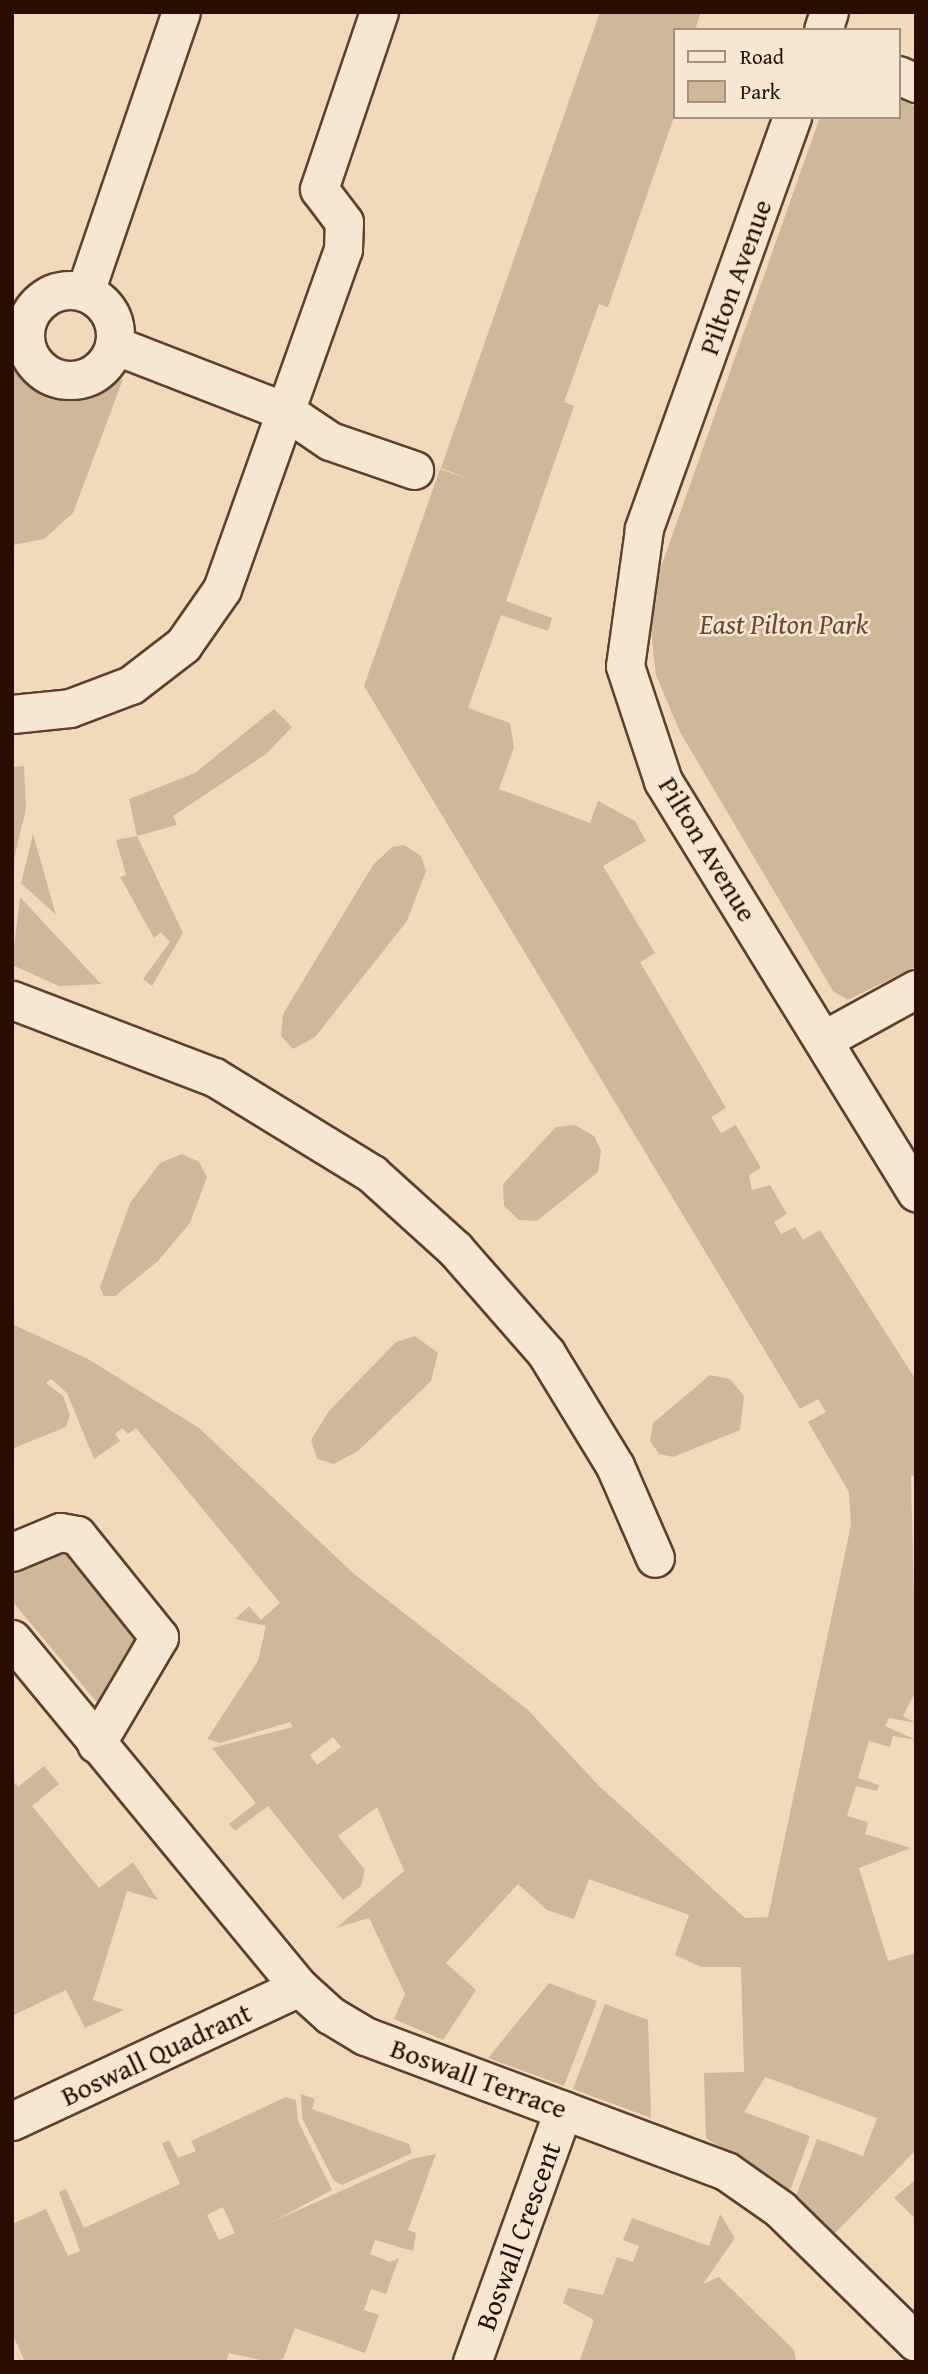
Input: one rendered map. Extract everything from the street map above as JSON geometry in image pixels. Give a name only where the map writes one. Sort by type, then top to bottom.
[{"type":"street","points":[[85,292],[181,12]]},
{"type":"street","points":[[12,714],[96,701],[147,675],[183,645],[222,589],[343,249],[344,222],[319,189],[379,12]]},
{"type":"street","points":[[900,76],[916,83]]},
{"type":"street","name":"Pilton Avenue","points":[[791,119],[645,529],[625,666],[663,781],[825,1039],[916,1192]]},
{"type":"street","points":[[85,292],[113,319],[114,345],[99,369],[58,378],[34,362],[20,318],[44,298],[85,292]]},
{"type":"street","points":[[114,345],[287,412],[330,441],[414,470]]},
{"type":"street","points":[[825,1039],[916,989]]},
{"type":"street","points":[[12,1000],[214,1077],[372,1174],[455,1249],[546,1353],[615,1466],[654,1558]]},
{"type":"street","points":[[12,1552],[60,1532],[77,1535],[159,1637],[96,1744]]},
{"type":"street","name":"Boswall Terrace","points":[[12,1639],[299,1987],[365,2036],[688,2154],[755,2189],[916,2342]]},
{"type":"street","name":"Boswall Quadrant","points":[[12,2120],[299,1987]]},
{"type":"street","name":"Boswall Crescent","points":[[472,2362],[564,2110]]},
{"type":"green space","points":[[600,12],[701,12],[696,28],[673,28],[673,119],[608,307],[599,304],[564,402],[574,406],[506,601],[552,618],[548,631],[501,615],[468,708],[510,723],[514,747],[499,789],[590,823],[598,801],[635,821],[646,841],[603,866],[655,953],[640,962],[726,1108],[711,1117],[721,1133],[736,1125],[761,1168],[749,1175],[752,1190],[770,1185],[787,1214],[774,1222],[781,1234],[795,1227],[803,1240],[820,1230],[916,1380],[916,1475],[911,1476],[916,1691],[903,1716],[916,1723],[889,1718],[885,1726],[916,1740],[893,1736],[890,1747],[869,1741],[858,1778],[879,1785],[877,1791],[856,1786],[847,1816],[868,1822],[865,1834],[911,1848],[859,1868],[888,1961],[916,1953],[916,2150],[834,2234],[796,2196],[817,2139],[863,2156],[877,2118],[765,2077],[744,2112],[810,2136],[790,2191],[706,2138],[704,2073],[744,2072],[741,1967],[701,1967],[675,1955],[689,1915],[589,1879],[574,1919],[547,1910],[518,1884],[446,1963],[476,1990],[443,2040],[394,2019],[405,1994],[369,1918],[336,1928],[404,1871],[377,1807],[338,1836],[365,1870],[361,1886],[343,1900],[268,1806],[235,1831],[229,1824],[256,1803],[212,1748],[293,1727],[290,1722],[220,1743],[207,1739],[258,1661],[266,1626],[235,1619],[249,1606],[261,1620],[280,1603],[136,1428],[128,1434],[122,1428],[115,1434],[120,1441],[94,1459],[67,1393],[51,1379],[46,1383],[63,1396],[70,1415],[66,1427],[14,1448],[12,1443],[12,1324],[88,1359],[199,1428],[353,1573],[529,1711],[599,1786],[745,1918],[768,1917],[851,1525],[849,1492],[808,1422],[826,1412],[818,1399],[800,1409],[364,686],[440,469],[472,480],[441,468]],"holes":[[[333,1737],[341,1747],[317,1765],[310,1755]]]},
{"type":"green space","name":"East Pilton Park","points":[[900,99],[916,107],[916,966],[848,1000],[833,991],[680,732],[656,675],[650,622],[655,584],[819,119],[900,119]]},
{"type":"green space","points":[[12,361],[36,384],[62,393],[123,379],[73,513],[44,539],[13,545]]},
{"type":"green space","points":[[274,709],[292,727],[266,754],[173,816],[177,825],[137,836],[129,799],[195,773]]},
{"type":"green space","points":[[24,766],[26,809],[12,867],[12,767]]},
{"type":"green space","points":[[33,834],[56,915],[21,883]]},
{"type":"green space","points":[[137,836],[183,933],[152,986],[143,979],[170,942],[161,932],[154,938],[120,877],[126,875],[116,840]]},
{"type":"green space","points":[[404,845],[421,856],[426,871],[407,921],[315,1037],[293,1049],[281,1036],[283,1014],[373,865],[392,847]]},
{"type":"green space","points":[[20,897],[101,984],[59,986],[12,965]]},
{"type":"green space","points":[[575,1125],[594,1136],[601,1151],[598,1172],[537,1221],[519,1220],[504,1206],[503,1184],[556,1127]]},
{"type":"green space","points":[[182,1154],[199,1162],[207,1177],[190,1223],[158,1261],[115,1296],[104,1296],[100,1287],[130,1203],[160,1163]]},
{"type":"green space","points":[[415,1336],[438,1353],[431,1381],[358,1451],[334,1464],[317,1459],[311,1440],[329,1411],[396,1342]]},
{"type":"green space","points":[[710,1375],[730,1379],[744,1396],[740,1430],[673,1457],[659,1454],[650,1441],[653,1423]]},
{"type":"green space","points":[[62,1541],[146,1634],[105,1712],[12,1601],[12,1563]]},
{"type":"green space","points":[[44,1766],[59,1784],[32,1806],[99,1888],[133,1862],[158,1900],[127,1891],[93,2000],[124,2010],[85,2028],[66,1990],[12,2016],[12,1780],[18,1787]]},
{"type":"green space","points":[[549,1983],[597,2001],[564,2086],[488,2058]]},
{"type":"green space","points":[[605,2004],[648,2020],[651,2118],[573,2089]]},
{"type":"green space","points":[[301,2094],[315,2099],[312,2109],[409,2144],[412,2153],[342,2185],[334,2181],[302,2118]]},
{"type":"green space","points":[[286,2097],[296,2100],[298,2121],[332,2190],[272,2222],[412,2159],[436,2154],[408,2230],[416,2233],[413,2251],[375,2240],[370,2254],[390,2262],[399,2258],[386,2294],[371,2289],[364,2310],[379,2315],[365,2353],[295,2328],[283,2359],[270,2362],[229,2353],[226,2362],[25,2362],[12,2333],[12,2224],[46,2209],[68,2256],[80,2251],[59,2192],[66,2189],[84,2228],[180,2184],[162,2144],[169,2140],[178,2158],[196,2151],[191,2141]],"holes":[[[223,2207],[235,2233],[219,2240],[207,2215]]]},
{"type":"green space","points":[[916,2179],[916,2219],[894,2198]]},
{"type":"green space","points":[[720,2214],[735,2238],[703,2284],[719,2277],[794,2350],[796,2362],[580,2360],[594,2320],[563,2303],[568,2288],[603,2295],[617,2257],[633,2262],[639,2246],[623,2240],[632,2218],[709,2246]]}]
